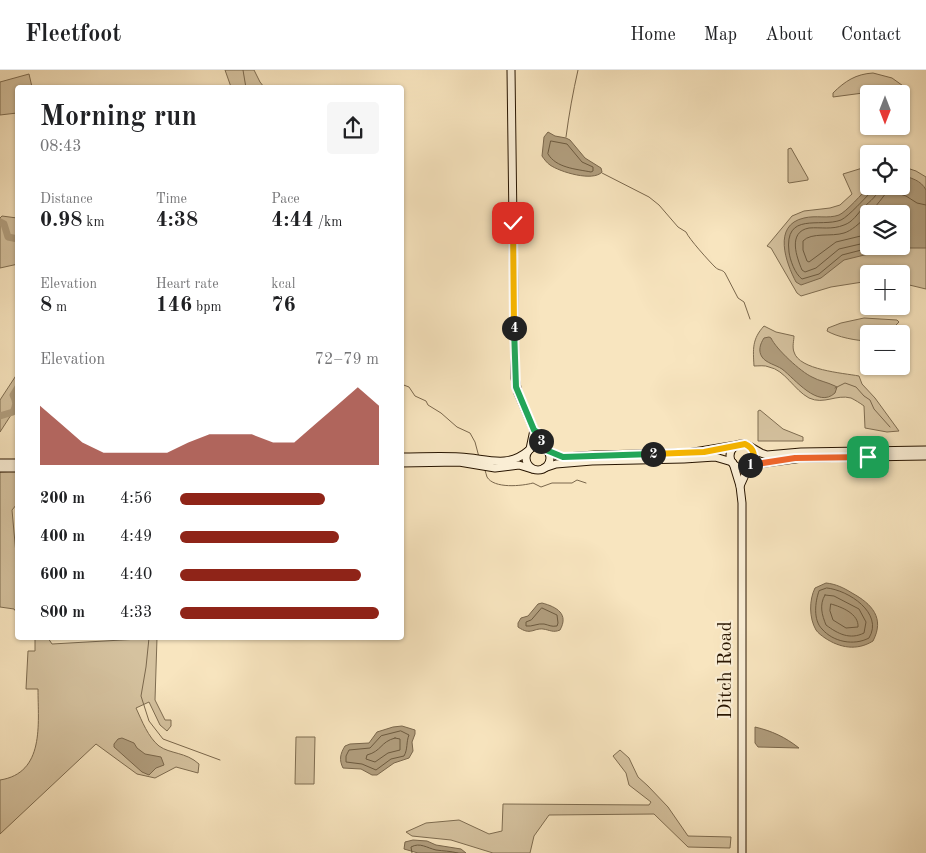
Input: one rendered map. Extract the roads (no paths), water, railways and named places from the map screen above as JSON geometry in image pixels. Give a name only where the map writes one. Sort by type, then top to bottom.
[{"type":"street","points":[[511,70],[515,378],[518,393],[534,430],[538,433],[549,455],[549,461],[544,468]]},
{"type":"street","points":[[532,469],[528,466],[526,459],[534,430]]},
{"type":"street","points":[[489,464],[510,460],[536,446],[558,456],[565,457],[688,453],[745,444],[766,455],[801,452],[926,450]]},
{"type":"street","points":[[732,462],[731,450],[737,445]]},
{"type":"street","points":[[749,446],[754,455],[753,462],[749,465]]},
{"type":"street","points":[[404,457],[454,456],[476,462],[518,465],[537,470],[556,464],[597,460],[718,457],[732,462],[741,468],[795,458],[926,456]]},
{"type":"street","points":[[0,463],[15,462]]},
{"type":"street","points":[[404,463],[476,462]]},
{"type":"street","name":"Ditch Road","points":[[732,462],[740,486],[742,853]]},
{"type":"street","name":"Ditch Road","points":[[740,486],[749,465]]},
{"type":"street","points":[[0,468],[15,468]]},
{"type":"water","points":[[548,132],[570,140],[585,158],[601,168],[602,172],[591,176],[576,175],[550,165],[542,156],[544,137]]},
{"type":"water","points":[[910,177],[912,178],[919,182],[926,190],[926,248],[910,248],[910,205],[860,205],[860,255],[864,255],[844,260],[821,278],[801,285],[796,282],[784,246],[788,228],[794,222],[804,218],[839,215],[860,195],[910,195]]},
{"type":"water","points":[[769,337],[789,360],[807,374],[837,387],[835,393],[828,397],[814,395],[782,369],[764,359],[760,352],[761,345],[764,338]]},
{"type":"water","points":[[826,583],[846,589],[871,607],[878,625],[873,641],[855,647],[843,646],[831,641],[817,631],[811,615],[812,598],[815,588]]},
{"type":"water","points":[[542,603],[557,609],[562,615],[563,620],[560,630],[540,629],[526,631],[518,627],[521,618],[528,616],[538,604]]},
{"type":"water","points":[[402,726],[415,730],[412,742],[413,751],[409,758],[394,763],[377,775],[372,775],[361,769],[343,768],[341,757],[345,746],[369,743],[377,732]]},
{"type":"water","points":[[755,727],[778,735],[799,748],[758,747],[755,743]]},
{"type":"water","points":[[122,738],[134,743],[145,754],[161,757],[164,765],[156,768],[149,775],[142,772],[114,747],[118,739]]},
{"type":"water","points":[[413,840],[427,841],[436,845],[461,849],[466,853],[418,853],[404,849],[405,842]]},
{"type":"waterway","points":[[243,70],[246,85]]},
{"type":"waterway","points":[[566,137],[578,70]]},
{"type":"waterway","points":[[602,173],[649,197],[659,205],[678,227],[686,232],[715,267],[725,273],[738,298],[744,302],[750,319]]},
{"type":"waterway","points":[[0,222],[4,224],[8,237],[15,238]]},
{"type":"waterway","points":[[835,388],[845,383],[856,387],[870,400],[874,409],[890,427]]},
{"type":"waterway","points":[[404,385],[409,387],[415,396],[426,401],[428,405],[457,427],[470,433],[475,442],[479,457]]},
{"type":"waterway","points":[[15,392],[13,395],[15,400]]},
{"type":"waterway","points":[[0,416],[13,412],[15,408]]},
{"type":"waterway","points":[[485,470],[487,477],[491,481],[502,485],[515,486],[533,483],[541,487],[552,483],[572,483],[577,480],[586,483]]},
{"type":"waterway","points":[[149,640],[141,696],[149,721],[163,739],[220,760]]}]
